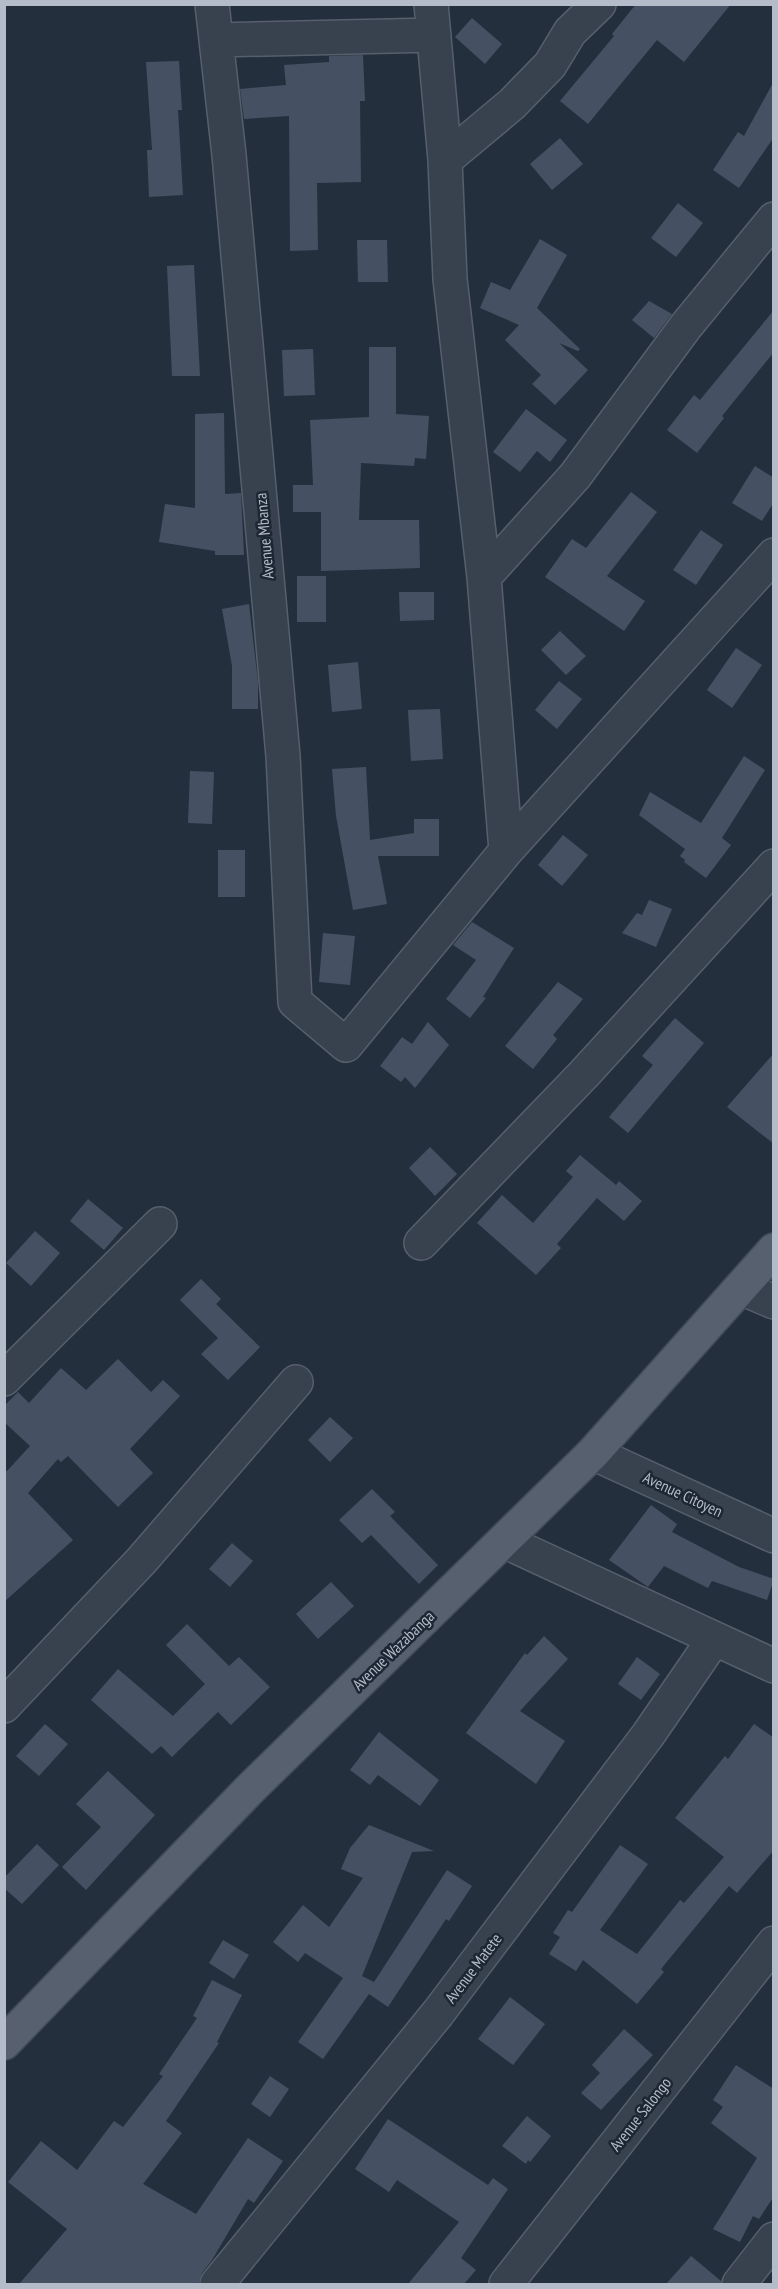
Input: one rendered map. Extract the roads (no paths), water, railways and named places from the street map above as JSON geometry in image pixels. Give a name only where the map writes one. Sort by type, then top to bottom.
[{"type":"main road","name":"Avenue Wazabanga","points":[[4,2043],[250,1789],[593,1453],[774,1250]]},
{"type":"street","name":"Avenue Mbanza","points":[[212,4],[229,155],[283,756],[295,1002],[346,1045],[506,851]]},
{"type":"street","points":[[445,160],[512,104],[550,65],[570,32],[599,4]]},
{"type":"street","points":[[216,40],[433,20],[445,160],[450,279],[484,577],[506,851]]},
{"type":"street","points":[[484,577],[575,476],[686,326],[774,219]]},
{"type":"street","points":[[506,851],[774,555]]},
{"type":"street","points":[[421,1243],[584,1074],[774,866]]},
{"type":"street","points":[[4,1379],[160,1224]]},
{"type":"street","points":[[741,1288],[774,1302]]},
{"type":"street","points":[[4,1706],[142,1560],[296,1383]]},
{"type":"street","name":"Avenue Citoyen","points":[[593,1453],[774,1536]]},
{"type":"street","points":[[504,1541],[774,1666]]},
{"type":"street","name":"Avenue Matete","points":[[217,2284],[438,2013],[648,1735],[714,1639]]},
{"type":"street","name":"Avenue Salongo","points":[[506,2284],[774,1943]]},
{"type":"street","points":[[739,2284],[774,2239]]}]
